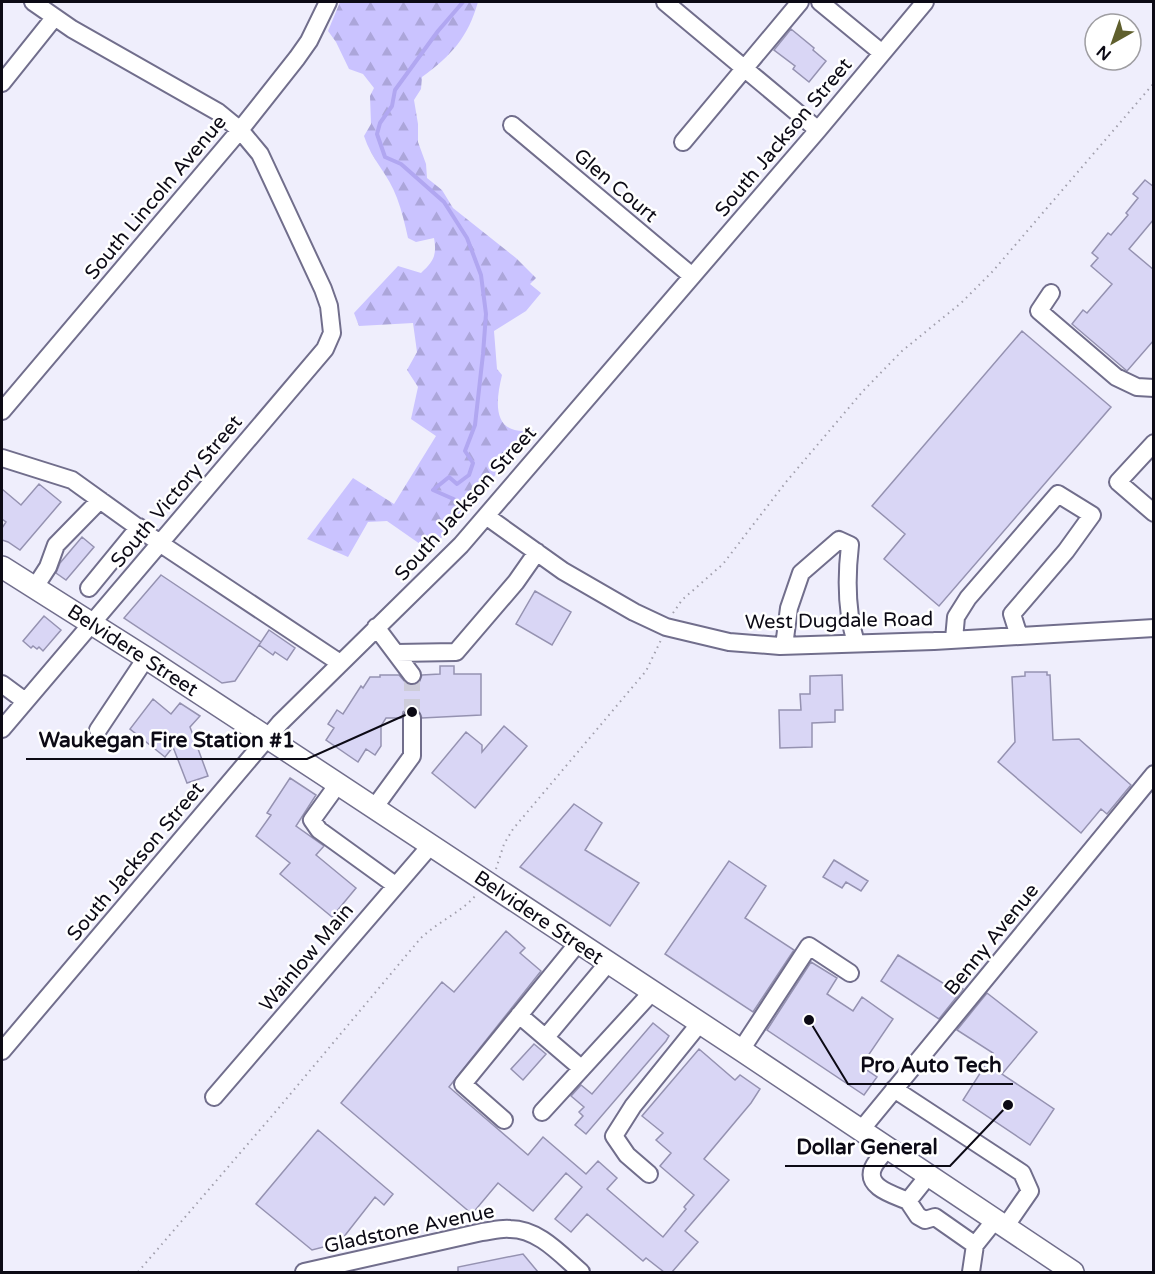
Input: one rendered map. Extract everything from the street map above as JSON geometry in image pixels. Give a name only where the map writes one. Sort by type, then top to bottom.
[{"type":"main road","name":"Belvidere Street","points":[[2,567],[146,658],[431,845],[1072,1272]]},
{"type":"street","name":"South Victory Street","points":[[2,729],[330,342],[333,333],[328,306],[312,265],[260,154],[240,130],[218,112],[54,18],[33,2]]},
{"type":"street","name":"South Lincoln Avenue","points":[[2,411],[240,130],[309,41],[328,2]]},
{"type":"street","points":[[665,2],[818,130]]},
{"type":"street","points":[[683,142],[800,2]]},
{"type":"street","points":[[820,2],[882,53]]},
{"type":"street","name":"South Jackson Street","points":[[2,1051],[268,738],[376,627],[443,563],[486,516],[926,2]]},
{"type":"street","points":[[2,83],[54,18]]},
{"type":"street","name":"Glen Court","points":[[512,125],[692,276]]},
{"type":"street","points":[[1051,293],[1039,312],[1116,377],[1137,387],[1154,388]]},
{"type":"street","points":[[1154,443],[1118,482],[1154,513]]},
{"type":"street","points":[[2,458],[72,480],[161,544],[340,663]]},
{"type":"street","points":[[954,639],[956,617],[968,598],[1058,494],[1092,515],[1066,551],[1012,614],[1019,636]]},
{"type":"street","points":[[35,587],[48,567],[56,545],[100,500]]},
{"type":"street","name":"West Dugdale Road","points":[[486,516],[602,594],[666,627],[729,642],[784,646],[1154,628]]},
{"type":"street","points":[[89,588],[139,527]]},
{"type":"street","points":[[784,646],[789,608],[801,573],[839,540],[849,545],[846,577],[850,623],[856,643]]},
{"type":"street","points":[[396,653],[456,652],[516,582],[537,552]]},
{"type":"street","points":[[376,627],[412,675]]},
{"type":"street","points":[[98,730],[146,658]]},
{"type":"street","points":[[2,684],[25,701]]},
{"type":"street","points":[[374,808],[412,756],[412,718]]},
{"type":"street","name":"Benny Avenue","points":[[861,1130],[1154,774]]},
{"type":"street","points":[[338,784],[312,820],[319,830],[395,885]]},
{"type":"street","name":"Wainlow Main","points":[[214,1097],[431,845]]},
{"type":"street","points":[[504,1120],[463,1084],[578,943]]},
{"type":"street","points":[[741,1050],[809,946],[850,973]]},
{"type":"street","points":[[546,1038],[608,963]]},
{"type":"street","points":[[542,1112],[652,992]]},
{"type":"street","points":[[519,1016],[581,1068]]},
{"type":"street","points":[[649,1174],[627,1155],[614,1136],[633,1106],[700,1023]]},
{"type":"street","points":[[894,1089],[1022,1173],[1030,1191],[1000,1224],[975,1245],[970,1272]]},
{"type":"street","points":[[888,1148],[873,1168],[873,1180],[878,1188],[908,1201],[918,1216],[925,1220],[935,1217],[946,1223],[975,1245]]},
{"type":"street","points":[[908,1201],[928,1176]]},
{"type":"street","points":[[946,1223],[964,1199]]},
{"type":"street","name":"Gladstone Avenue","points":[[304,1272],[482,1232],[511,1229],[533,1234],[552,1246],[581,1272]]},
{"type":"path","points":[[670,619],[682,600],[723,564],[743,541],[774,497],[863,391],[902,351],[961,303],[993,271],[1154,83]]},
{"type":"path","points":[[499,865],[504,844],[513,829],[646,671],[654,659],[664,634]]},
{"type":"path","points":[[138,1272],[420,939],[436,924],[462,908],[476,895]]},
{"type":"green space","points":[[340,2],[478,2],[458,44],[422,77],[421,89],[414,100],[418,142],[426,164],[427,178],[442,190],[453,208],[516,258],[536,278],[530,284],[541,293],[526,311],[494,331],[497,369],[502,375],[498,397],[500,416],[510,428],[520,431],[534,430],[430,551],[387,521],[368,522],[348,557],[307,539],[353,478],[394,504],[436,436],[411,419],[418,387],[407,370],[417,352],[413,323],[359,326],[354,313],[398,266],[421,273],[434,257],[435,244],[434,238],[416,242],[408,238],[394,190],[367,144],[364,136],[371,124],[370,96],[374,88],[363,74],[349,69],[328,31]]},
{"type":"building","points":[[791,29],[826,61],[809,82],[793,69],[795,66],[774,50]]},
{"type":"building","points":[[1145,180],[1154,187],[1154,219],[1129,249],[1154,270],[1154,340],[1127,371],[1072,324],[1083,310],[1087,313],[1112,284],[1091,266],[1098,258],[1092,253],[1108,233],[1111,235],[1128,215],[1126,213],[1138,198],[1133,194]]},
{"type":"building","points":[[1022,331],[1111,407],[939,606],[884,559],[905,534],[872,506]]},
{"type":"building","points":[[39,484],[61,502],[20,550],[2,540],[2,528],[6,522],[2,519],[2,489],[21,505]]},
{"type":"building","points":[[82,537],[94,547],[66,580],[56,573],[60,563]]},
{"type":"building","points":[[161,575],[261,642],[235,681],[222,683],[124,618]]},
{"type":"building","points":[[535,591],[571,612],[552,645],[516,624]]},
{"type":"building","points":[[44,616],[61,630],[43,651],[39,647],[31,648],[23,641]]},
{"type":"building","points":[[269,630],[295,648],[287,660],[275,652],[273,655],[259,645]]},
{"type":"building","points":[[440,666],[454,666],[454,674],[481,674],[481,715],[422,718],[418,709],[407,709],[403,712],[402,718],[386,718],[381,726],[381,746],[375,755],[366,749],[358,762],[326,740],[334,728],[328,724],[337,710],[343,714],[361,686],[363,688],[370,677],[399,675],[407,684],[414,685],[419,683],[422,675],[440,674]]},
{"type":"building","points":[[1025,672],[1047,672],[1047,675],[1050,675],[1053,740],[1079,739],[1131,785],[1107,814],[1101,809],[1081,833],[998,762],[1015,742],[1012,677],[1025,676]]},
{"type":"building","points":[[842,675],[843,710],[835,710],[835,722],[812,723],[812,747],[780,748],[779,710],[801,710],[800,694],[810,694],[810,676]]},
{"type":"building","points":[[153,699],[171,714],[180,703],[200,716],[190,727],[208,776],[187,783],[173,747],[165,757],[130,729]]},
{"type":"building","points":[[504,726],[527,746],[475,808],[432,773],[466,732],[482,745],[482,752]]},
{"type":"building","points":[[290,778],[316,795],[296,826],[324,846],[316,855],[356,888],[332,917],[280,874],[290,863],[256,836],[271,815],[267,813]]},
{"type":"building","points":[[574,804],[602,823],[585,850],[639,883],[610,926],[520,867]]},
{"type":"building","points":[[834,860],[868,881],[861,891],[846,882],[842,888],[823,877]]},
{"type":"building","points":[[729,861],[766,886],[745,918],[794,950],[753,1012],[665,954]]},
{"type":"building","points":[[506,931],[525,948],[520,953],[541,971],[449,1087],[528,1155],[543,1137],[586,1174],[598,1161],[617,1178],[607,1189],[663,1237],[686,1209],[684,1207],[694,1195],[660,1166],[671,1153],[656,1140],[663,1133],[642,1116],[699,1049],[735,1080],[740,1075],[760,1089],[704,1159],[729,1180],[685,1231],[698,1242],[672,1272],[664,1272],[646,1258],[643,1261],[587,1214],[571,1232],[555,1219],[582,1187],[566,1173],[533,1211],[498,1183],[472,1214],[341,1103],[442,982],[454,992]]},
{"type":"building","points":[[898,955],[949,987],[952,982],[963,989],[939,1019],[881,981]]},
{"type":"building","points":[[811,962],[837,978],[827,994],[853,1011],[862,997],[893,1019],[861,1066],[877,1077],[864,1095],[767,1030]]},
{"type":"building","points":[[987,993],[1037,1032],[1002,1074],[1054,1109],[1030,1145],[963,1100],[993,1053],[957,1030]]},
{"type":"building","points":[[653,1023],[669,1036],[666,1041],[586,1134],[575,1125],[583,1116],[579,1112],[584,1107],[571,1096],[581,1085],[592,1094]]},
{"type":"building","points":[[534,1044],[546,1054],[523,1080],[511,1069]]},
{"type":"building","points":[[318,1130],[393,1194],[384,1205],[375,1197],[339,1243],[312,1250],[256,1204]]},
{"type":"building","points":[[523,1254],[538,1272],[458,1272],[458,1267]]},
{"type":"waterway","points":[[463,2],[438,31],[395,90],[392,106],[380,123],[377,134],[385,157],[401,164],[444,202],[467,238],[481,275],[486,314],[483,354],[475,425],[465,451],[473,463],[469,475],[457,484],[449,477],[433,490],[467,505]]},
{"type":"tunnel","points":[[412,675],[412,718]]},
{"type":"place","name":"Waukegan Fire Station #1","points":[[412,712]]},
{"type":"place","name":"Pro Auto Tech","points":[[809,1020]]},
{"type":"place","name":"Dollar General","points":[[1008,1105]]}]
